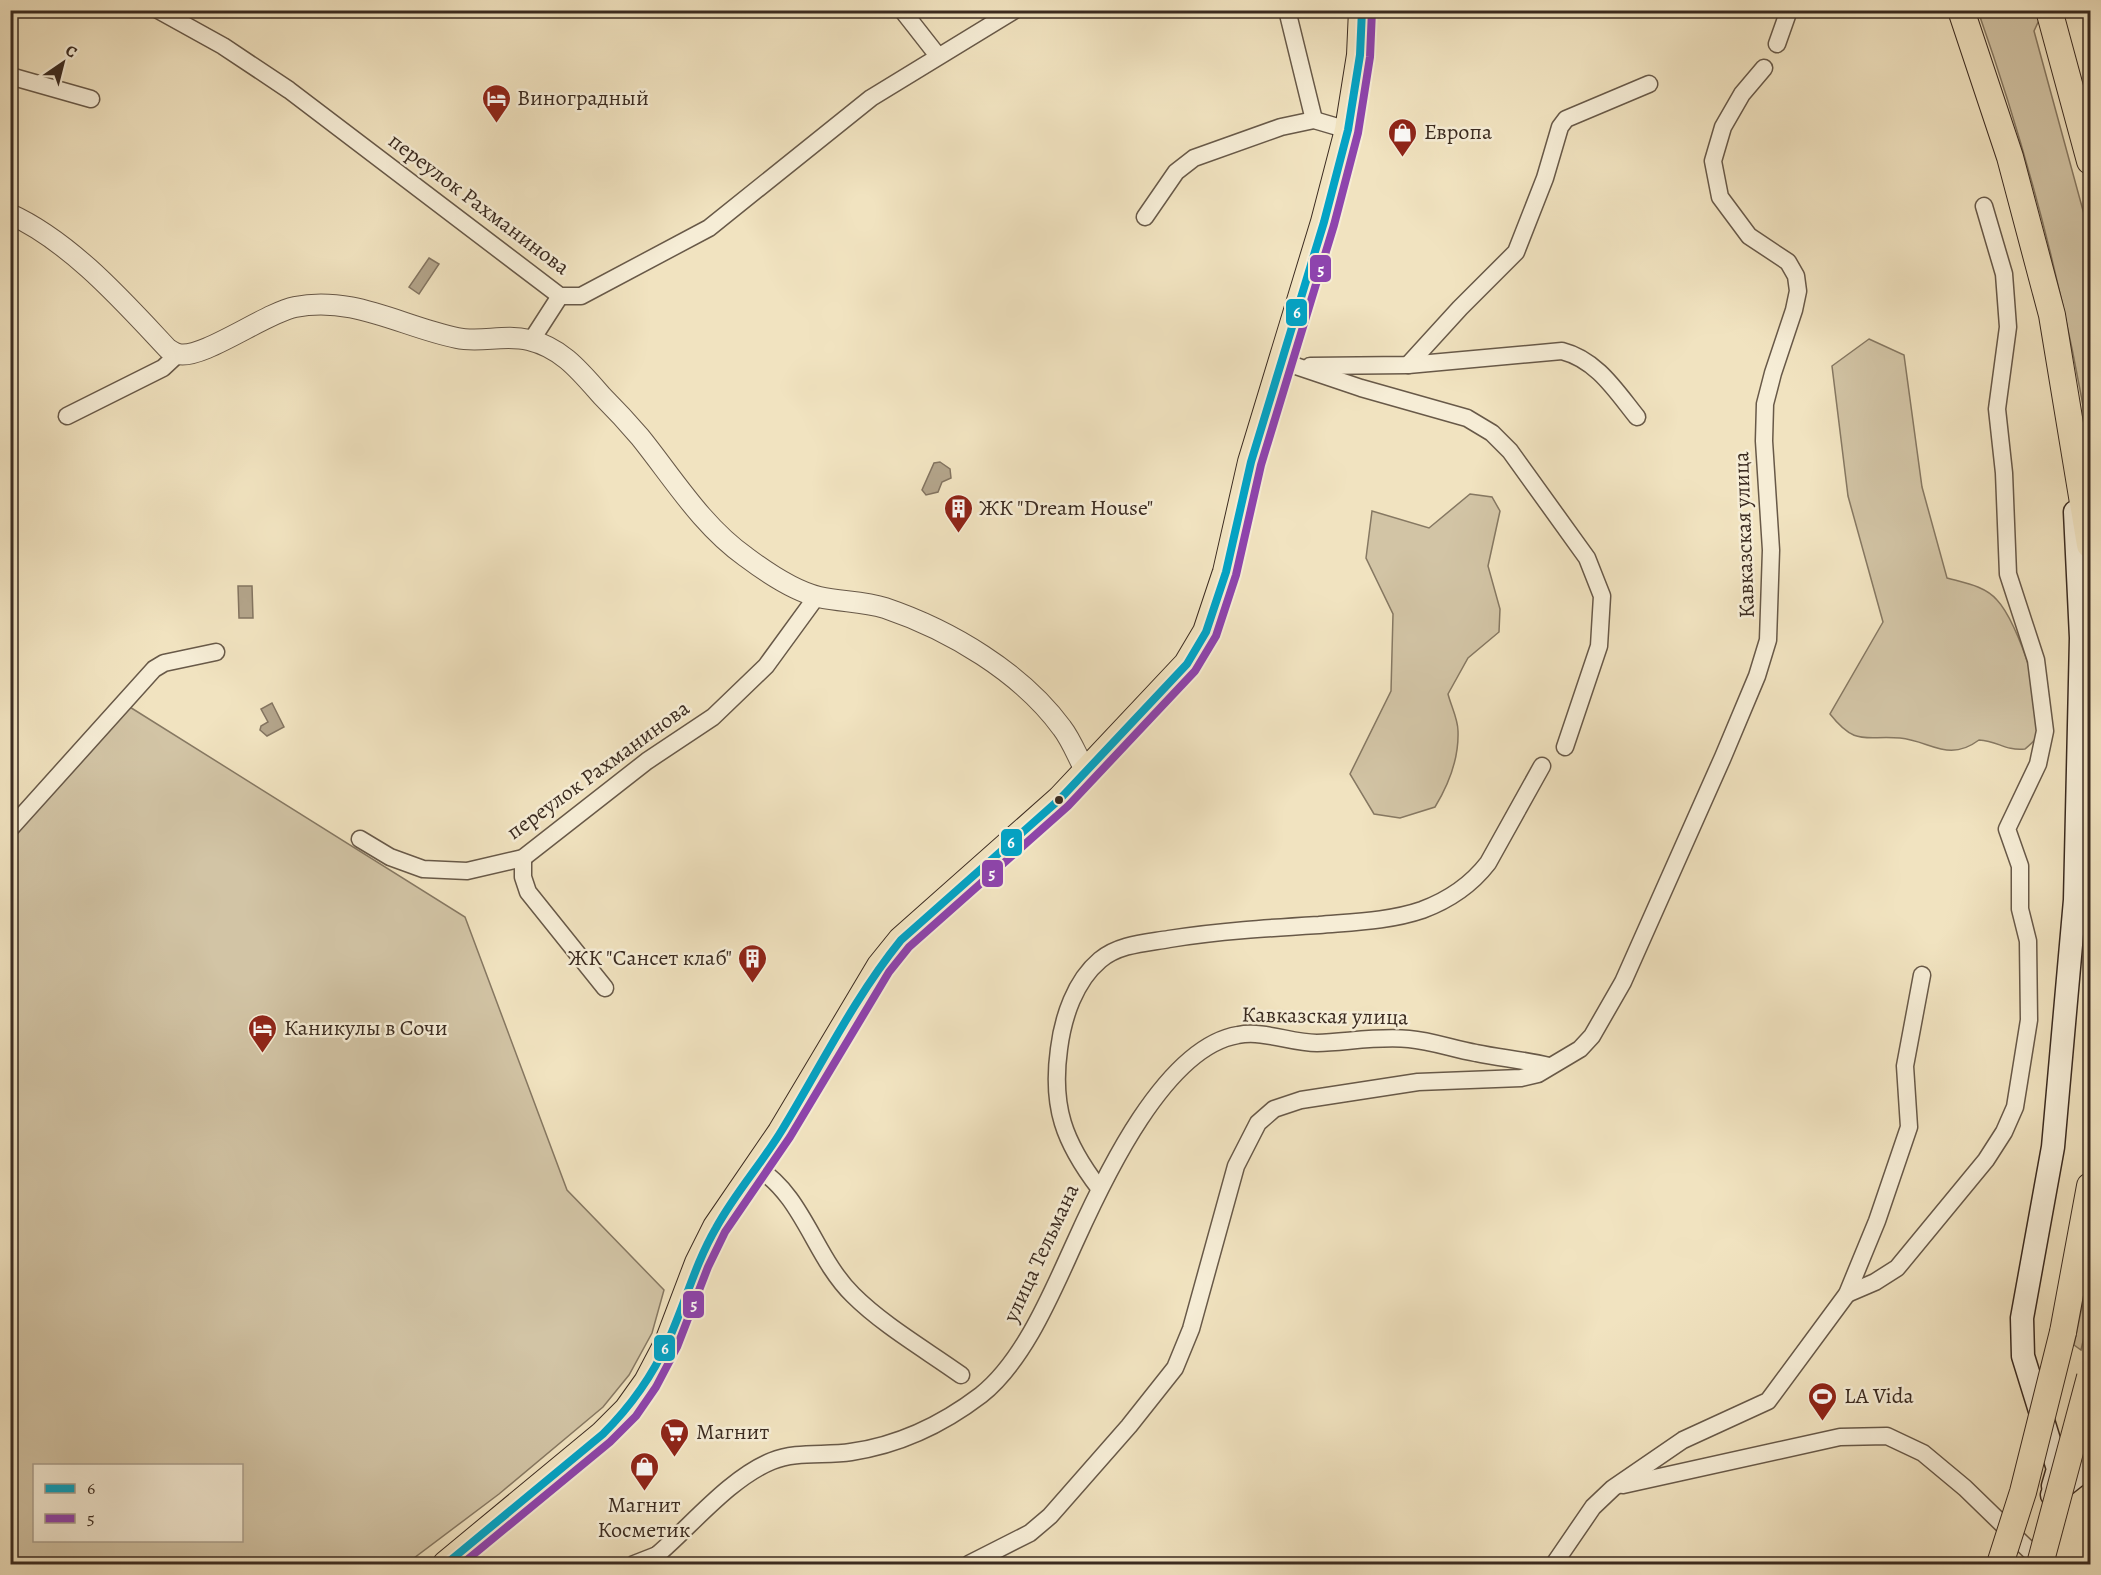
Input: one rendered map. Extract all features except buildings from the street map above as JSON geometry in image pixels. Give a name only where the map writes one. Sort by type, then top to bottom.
[{"type":"main road","points":[[446,1564],[603,1434],[627,1410],[647,1382],[668,1342],[698,1263],[716,1227],[815,1078],[880,966],[901,940],[1034,823],[1086,772],[1187,664],[1206,632],[1226,572],[1251,462],[1291,363],[1348,130],[1360,55],[1362,10]]},
{"type":"main road","points":[[1961,10],[2010,157],[2052,315],[2091,545]]},
{"type":"main road","points":[[2049,10],[2091,161]]},
{"type":"main road","points":[[2034,1561],[2058,1468],[2023,1356],[2022,1318],[2053,1147],[2075,900],[2081,638],[2070,415]]},
{"type":"main road","points":[[2000,1564],[2023,1492],[2063,1332],[2091,1186]]},
{"type":"main road","points":[[2034,1561],[2091,1377]]},
{"type":"main road","points":[[2051,1496],[2091,1465]]},
{"type":"street","name":"переулок Рахманинова","points":[[159,10],[223,46],[289,90],[560,296],[581,296],[709,228],[732,212],[818,138],[871,98],[1015,10]]},
{"type":"street","points":[[902,10],[938,56]]},
{"type":"street","points":[[1287,10],[1314,120]]},
{"type":"street","points":[[1778,44],[1789,10]]},
{"type":"street","name":"Кавказская улица","points":[[969,1564],[1030,1533],[1050,1516],[1129,1426],[1175,1368],[1191,1329],[1236,1166],[1258,1123],[1274,1109],[1301,1100],[1418,1082],[1521,1078],[1538,1074],[1580,1049],[1592,1036],[1623,982],[1723,757],[1757,676],[1768,640],[1771,550],[1764,441],[1765,404],[1798,291],[1796,276],[1788,262],[1749,236],[1720,197],[1713,161],[1723,127],[1742,94],[1764,68]]},
{"type":"street","points":[[10,76],[91,99]]},
{"type":"street","points":[[1408,365],[1516,252],[1545,178],[1560,127],[1566,120],[1649,84]]},
{"type":"street","points":[[1145,217],[1176,172],[1194,158],[1281,127],[1314,120],[1348,130]]},
{"type":"street","points":[[1847,1294],[1886,1277],[1897,1268],[1986,1160],[2004,1132],[2015,1107],[2029,1020],[2028,941],[2020,909],[2020,866],[2007,829],[2038,764],[2045,730],[2036,660],[2008,574],[2004,473],[1997,409],[2008,327],[2004,274],[1984,206]]},
{"type":"street","points":[[10,214],[51,236],[72,253],[168,349],[178,354],[200,352],[267,316],[295,307],[319,304],[343,305],[372,312],[460,339],[519,338],[563,354],[639,435],[722,538],[780,578],[817,596],[856,601],[918,621],[1007,673],[1063,729],[1086,772]]},
{"type":"street","points":[[531,341],[560,296]]},
{"type":"street","points":[[1291,363],[1408,365],[1562,351],[1588,362],[1602,374],[1637,417]]},
{"type":"street","points":[[68,416],[163,368],[178,354]]},
{"type":"street","points":[[1291,363],[1361,388],[1444,411],[1480,425],[1510,451],[1587,558],[1602,596],[1599,646],[1564,747]]},
{"type":"street","name":"переулок Рахманинова","points":[[360,838],[390,857],[423,869],[467,871],[523,858],[647,761],[713,717],[730,702],[766,666],[817,596]]},
{"type":"street","points":[[10,829],[154,669],[164,663],[216,652]]},
{"type":"street","name":"улица Тельмана","points":[[634,1564],[655,1560],[733,1485],[758,1467],[789,1456],[852,1452],[901,1441],[953,1415],[983,1393],[1000,1376],[1023,1346],[1099,1188],[1066,1138],[1059,1108],[1056,1069],[1066,1014],[1073,996],[1086,976],[1101,960],[1117,950],[1132,945],[1210,932],[1375,919],[1421,910],[1446,900],[1477,877],[1488,863],[1542,766]]},
{"type":"street","points":[[523,858],[523,877],[528,892],[605,988]]},
{"type":"street","points":[[1554,1564],[1593,1507],[1613,1488],[1683,1440],[1768,1401],[1847,1294],[1877,1221],[1909,1127],[1905,1066],[1922,975]]},
{"type":"street","name":"Кавказская улица","points":[[1099,1188],[1131,1133],[1160,1092],[1197,1053],[1215,1042],[1235,1035],[1249,1034],[1320,1043],[1406,1038],[1549,1066]]},
{"type":"street","points":[[756,1167],[779,1184],[786,1193],[832,1271],[853,1296],[961,1375]]},
{"type":"street","points":[[1613,1488],[1840,1437],[1887,1436],[1923,1452],[1965,1488],[2034,1561]]},
{"type":"shaded area","points":[[1978,11],[2037,11],[2040,18],[2034,31],[2090,236],[2090,447],[2069,336],[2044,226],[2013,118]]},
{"type":"shaded area","points":[[429,258],[439,264],[419,294],[409,287]]},
{"type":"shaded area","points":[[1869,339],[1904,355],[1922,487],[1947,578],[1974,586],[1992,595],[2005,611],[2022,647],[2035,689],[2038,709],[2035,739],[2025,749],[2012,749],[1979,740],[1968,747],[1949,750],[1900,738],[1862,737],[1847,731],[1830,714],[1883,622],[1848,496],[1832,366]]},
{"type":"shaded area","points":[[940,462],[950,469],[951,478],[942,482],[938,492],[926,495],[922,490],[934,463]]},
{"type":"shaded area","points":[[1470,494],[1492,497],[1500,511],[1488,566],[1500,609],[1499,632],[1468,658],[1448,694],[1458,726],[1457,751],[1449,780],[1435,807],[1400,818],[1374,814],[1350,774],[1391,691],[1393,614],[1366,558],[1372,511],[1429,528]]},
{"type":"shaded area","points":[[238,586],[252,586],[253,618],[239,618]]},
{"type":"shaded area","points":[[272,703],[284,727],[267,736],[260,730],[261,726],[268,722],[261,709]]},
{"type":"shaded area","name":"Каникулы в Сочи","points":[[125,704],[465,917],[567,1190],[664,1290],[652,1333],[629,1375],[603,1407],[499,1494],[406,1564],[11,1564],[11,833]]},
{"type":"shaded area","points":[[2090,1267],[2090,1311],[2081,1350],[2074,1345]]},
{"type":"transit line","name":"6","points":[[446,1564],[603,1434],[640,1391],[662,1354],[702,1256],[723,1215],[782,1130],[868,985],[901,940],[1060,799],[1187,664],[1206,632],[1226,572],[1251,462],[1324,222],[1348,130],[1360,55],[1362,10]]},
{"type":"transit line","name":"5","points":[[462,1564],[610,1442],[636,1416],[656,1387],[677,1347],[708,1267],[725,1232],[790,1137],[889,972],[909,947],[1068,806],[1195,671],[1216,636],[1236,575],[1261,465],[1334,225],[1358,133],[1370,57],[1372,10]]},
{"type":"place","name":"Виноградный","points":[[496,124]]},
{"type":"place","name":"Европа","points":[[1403,158]]},
{"type":"place","name":"ЖК \"Dream House\"","points":[[958,534]]},
{"type":"place","name":"ЖК \"Сансет клаб\"","points":[[753,984]]},
{"type":"place","name":"Каникулы в Сочи","points":[[263,1054]]},
{"type":"place","name":"LA Vida","points":[[1823,1422]]},
{"type":"place","name":"Магнит","points":[[675,1458]]},
{"type":"place","name":"Магнит Косметик","points":[[644,1492]]}]
